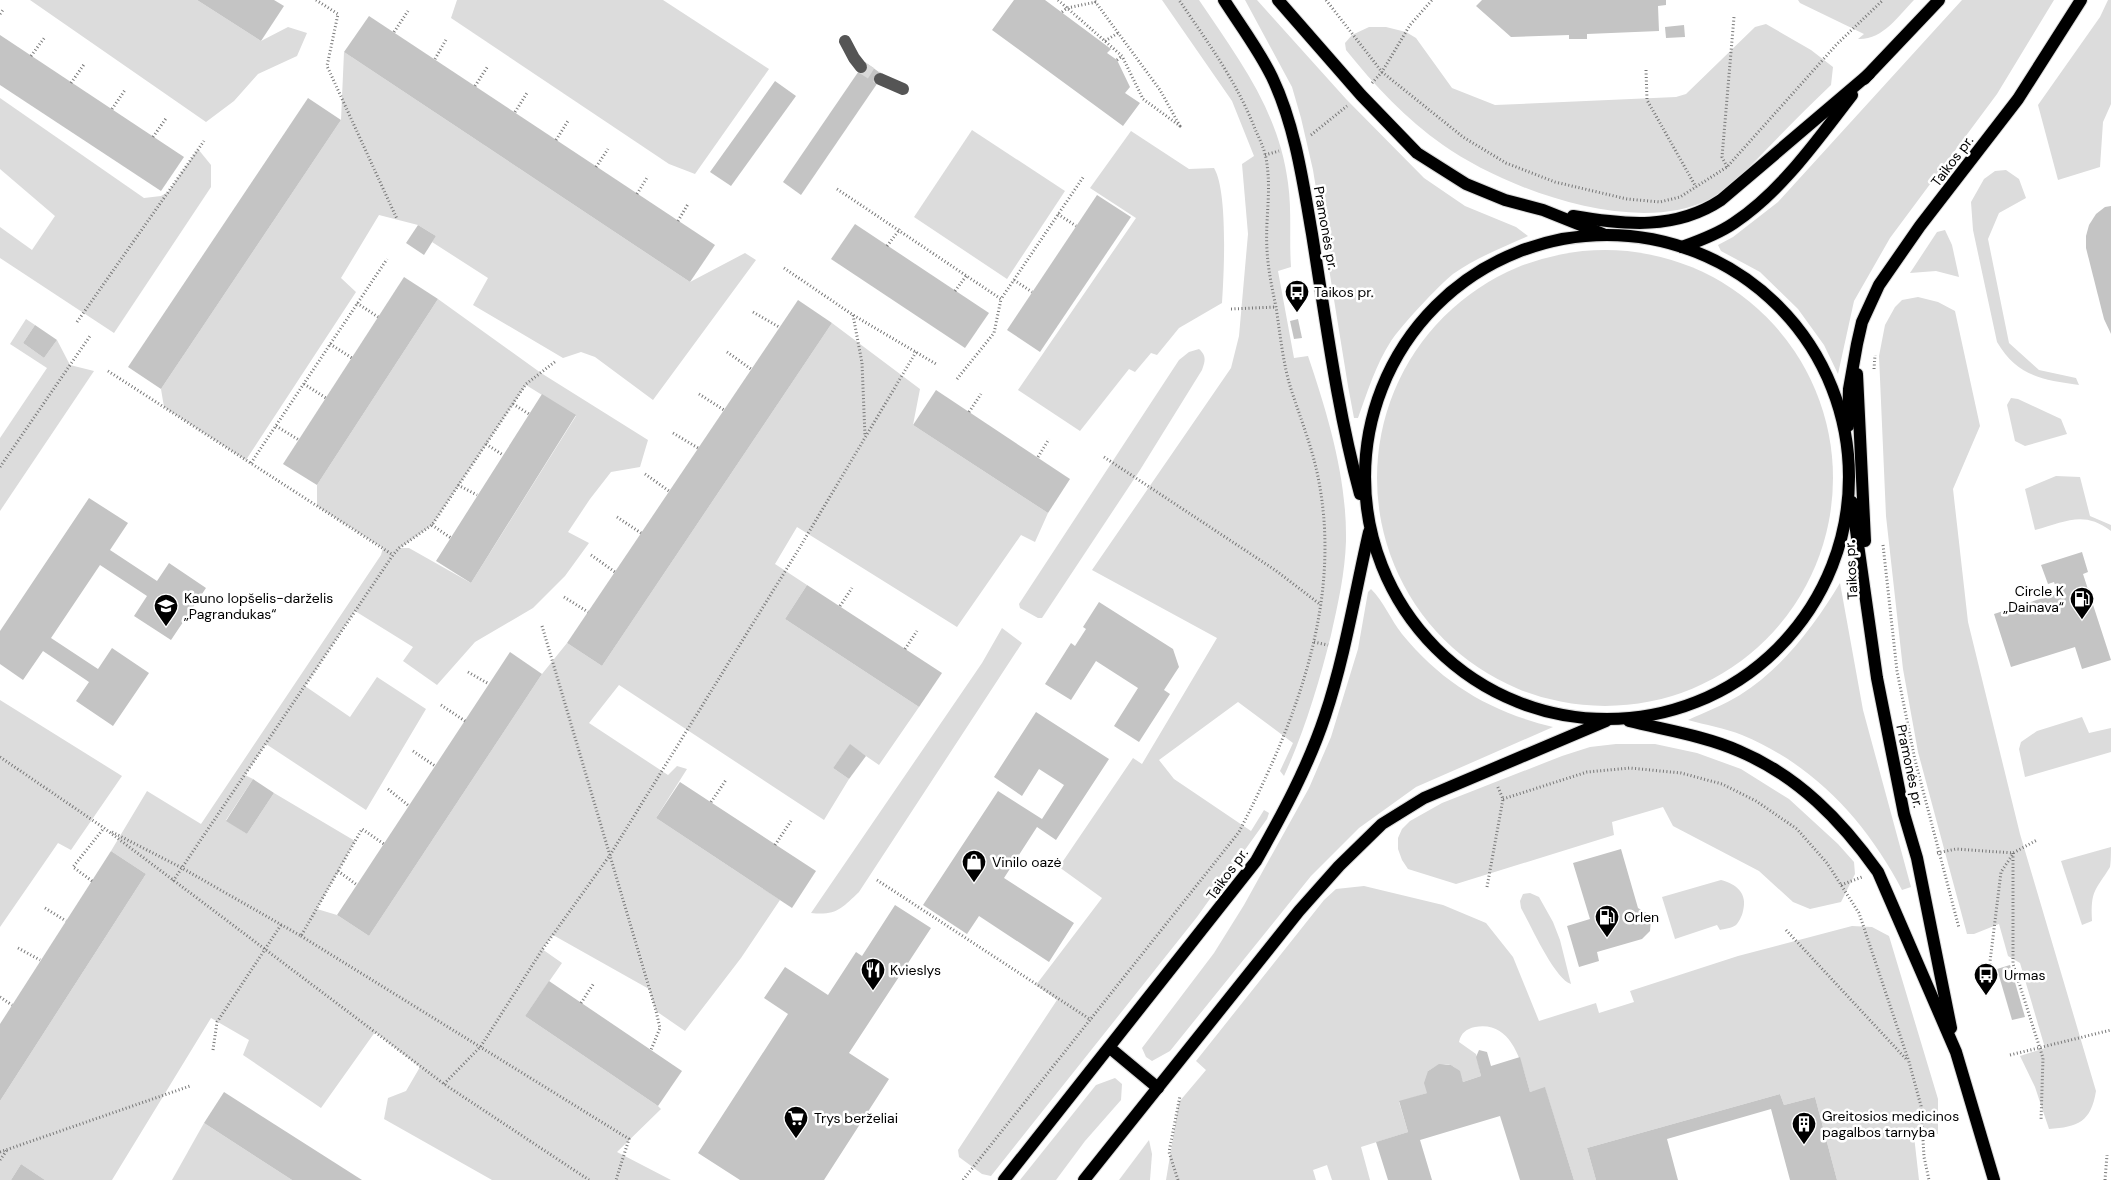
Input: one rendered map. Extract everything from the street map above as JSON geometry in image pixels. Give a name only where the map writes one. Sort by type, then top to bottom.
[{"type":"main road","name":"Pramonės pr.","points":[[1224,0],[1272,77],[1295,146],[1343,422],[1364,506]]},
{"type":"main road","points":[[1278,0],[1361,95],[1417,153],[1466,184],[1505,200],[1543,210],[1601,221],[1657,224],[1690,217],[1705,211],[1736,188],[1868,74],[1939,0]]},
{"type":"main road","name":"Taikos pr.","points":[[1848,444],[1849,389],[1857,344],[1862,322],[1879,285],[1920,226],[2018,99],[2081,0]]},
{"type":"main road","points":[[1682,247],[1733,224],[1761,202],[1808,151],[1868,74]]},
{"type":"main road","points":[[1543,210],[1606,234],[1682,247],[1703,254],[1741,274],[1774,301],[1803,333],[1829,379],[1836,397],[1848,444],[1850,484],[1844,528],[1831,571],[1810,611],[1782,646],[1748,675],[1708,698],[1666,712],[1622,720],[1567,717],[1527,707],[1489,690],[1455,667],[1425,639],[1400,606],[1381,570],[1369,532],[1364,506],[1366,441],[1378,393],[1400,349],[1430,310],[1467,278],[1510,255],[1557,239],[1606,234]]},
{"type":"main road","name":"Taikos pr.","points":[[1857,344],[1858,412],[1868,616]]},
{"type":"main road","name":"Pramonės pr.","points":[[1850,484],[1877,678],[1890,750],[1904,814],[1917,858],[1956,1052],[1994,1180]]},
{"type":"main road","name":"Taikos pr.","points":[[1004,1180],[1256,861],[1286,807],[1324,718],[1343,649],[1369,532]]},
{"type":"main road","points":[[1084,1180],[1299,911],[1339,866],[1382,824],[1424,798],[1608,720]]},
{"type":"main road","name":"Pramonės pr.","points":[[1622,720],[1684,734],[1738,750],[1777,770],[1832,815],[1862,849],[1878,872],[1956,1052]]},
{"type":"main road","points":[[1110,1048],[1158,1088]]},
{"type":"lane","points":[[845,41],[854,58],[862,67]]},
{"type":"lane","points":[[880,79],[904,89]]},
{"type":"path","points":[[316,0],[338,14],[327,66],[397,219]]},
{"type":"path","points":[[1058,0],[1067,8],[1122,56],[1143,99],[1180,126],[1160,90],[1095,1],[1067,8],[1062,12]]},
{"type":"path","points":[[963,1180],[1239,832],[1267,778],[1285,736],[1300,692],[1322,606],[1326,572],[1320,485],[1314,453],[1290,387],[1276,307],[1267,251],[1270,203],[1265,155],[1245,104],[1222,62],[1179,0]]},
{"type":"path","points":[[1326,0],[1382,72],[1463,137],[1506,163],[1555,182],[1627,200],[1660,202],[1680,197],[1727,167],[1838,44],[1883,0]]},
{"type":"path","points":[[1265,155],[1295,146],[1361,95],[1382,72],[1410,25],[1432,0]]},
{"type":"path","points":[[0,14],[3,10]]},
{"type":"path","points":[[394,32],[408,11]]},
{"type":"path","points":[[1727,167],[1722,157],[1734,17]]},
{"type":"path","points":[[1105,41],[1118,33]]},
{"type":"path","points":[[31,56],[45,37]]},
{"type":"path","points":[[435,59],[447,38]]},
{"type":"path","points":[[1117,60],[1122,56]]},
{"type":"path","points":[[71,82],[85,63]]},
{"type":"path","points":[[475,86],[488,66]]},
{"type":"path","points":[[1646,70],[1647,100],[1696,187]]},
{"type":"path","points":[[112,109],[125,90]]},
{"type":"path","points":[[515,112],[527,93]]},
{"type":"path","points":[[154,137],[167,117]]},
{"type":"path","points":[[556,140],[568,121]]},
{"type":"path","points":[[77,322],[204,141]]},
{"type":"path","points":[[596,167],[608,148]]},
{"type":"path","points":[[637,194],[648,176]]},
{"type":"path","points":[[957,378],[994,334],[1001,299],[1084,176]]},
{"type":"path","points":[[837,188],[1001,299]]},
{"type":"path","points":[[678,221],[688,204]]},
{"type":"path","points":[[1058,214],[1076,226]]},
{"type":"path","points":[[888,246],[900,229]]},
{"type":"path","points":[[251,463],[387,259]]},
{"type":"path","points":[[784,268],[853,315],[936,364]]},
{"type":"path","points":[[955,291],[967,275]]},
{"type":"path","points":[[1014,280],[1032,292]]},
{"type":"path","points":[[357,303],[378,317]]},
{"type":"path","points":[[1231,309],[1276,307]]},
{"type":"path","points":[[754,312],[779,327]]},
{"type":"path","points":[[853,315],[862,363],[865,437]]},
{"type":"path","points":[[0,467],[90,336]]},
{"type":"path","points":[[330,344],[352,358]]},
{"type":"path","points":[[1874,373],[1875,346]]},
{"type":"path","points":[[727,352],[751,369]]},
{"type":"path","points":[[444,1084],[481,1046],[542,950],[610,855],[797,552],[916,352]]},
{"type":"path","points":[[173,881],[393,555],[399,548],[432,526],[526,384],[556,361]]},
{"type":"path","points":[[108,371],[393,555]]},
{"type":"path","points":[[304,384],[326,398]]},
{"type":"path","points":[[699,394],[724,410]]},
{"type":"path","points":[[969,412],[981,394]]},
{"type":"path","points":[[513,404],[529,414]]},
{"type":"path","points":[[276,426],[299,440]]},
{"type":"path","points":[[673,433],[698,448]]},
{"type":"path","points":[[1038,457],[1049,439]]},
{"type":"path","points":[[486,444],[503,455]]},
{"type":"path","points":[[1104,457],[1275,570],[1322,606]]},
{"type":"path","points":[[645,474],[670,491]]},
{"type":"path","points":[[458,485],[478,495]]},
{"type":"path","points":[[617,517],[641,532]]},
{"type":"path","points":[[432,526],[451,538]]},
{"type":"path","points":[[1882,541],[1897,671],[1915,760],[1958,928]]},
{"type":"path","points":[[591,555],[615,572]]},
{"type":"path","points":[[840,606],[852,588]]},
{"type":"path","points":[[564,597],[588,612]]},
{"type":"path","points":[[542,626],[660,1028],[651,1050]]},
{"type":"path","points":[[905,649],[917,630]]},
{"type":"path","points":[[468,672],[489,684]]},
{"type":"path","points":[[441,705],[464,721]]},
{"type":"path","points":[[412,751],[435,766]]},
{"type":"path","points":[[0,758],[104,828],[444,1084],[588,1180]]},
{"type":"path","points":[[1487,887],[1503,799],[1587,772],[1630,768],[1680,773],[1722,784],[1756,800],[1797,829],[1827,863],[1859,913],[1909,1062],[1921,1106],[1924,1157],[1929,1180]]},
{"type":"path","points":[[711,802],[726,780]]},
{"type":"path","points":[[388,789],[409,806]]},
{"type":"path","points":[[775,844],[791,821]]},
{"type":"path","points":[[104,828],[182,868],[301,936],[629,1139],[616,1180]]},
{"type":"path","points":[[92,881],[73,867],[104,828]]},
{"type":"path","points":[[301,936],[362,829],[384,844]]},
{"type":"path","points":[[1988,978],[2001,872],[2013,853],[2037,840]]},
{"type":"path","points":[[1944,851],[1956,849],[2013,853]]},
{"type":"path","points":[[2013,853],[2014,964],[2043,1058],[2041,1121]]},
{"type":"path","points":[[338,871],[357,885]]},
{"type":"path","points":[[877,880],[1090,1020]]},
{"type":"path","points":[[45,908],[66,921]]},
{"type":"path","points":[[213,1050],[217,1022],[281,925]]},
{"type":"path","points":[[1786,930],[1909,1062]]},
{"type":"path","points":[[18,948],[40,960]]},
{"type":"path","points":[[581,1003],[594,983]]},
{"type":"path","points":[[0,997],[12,1005]]},
{"type":"path","points":[[2010,1055],[2040,1046],[2111,1030]]},
{"type":"path","points":[[0,1152],[190,1086]]},
{"type":"path","points":[[1178,1180],[1169,1152],[1180,1096]]},
{"type":"path","points":[[0,1160],[7,1150]]},
{"type":"path","points":[[2105,1180],[2107,1155]]},
{"type":"shaded area","points":[[30,0],[197,0],[261,41],[288,27],[307,33],[297,56],[258,74],[234,101],[206,122]]},
{"type":"shaded area","points":[[457,0],[663,0],[769,69],[695,174],[669,164],[451,18]]},
{"type":"shaded area","points":[[1162,0],[1199,0],[1255,86],[1276,132],[1288,183],[1291,267],[1278,271],[1294,358],[1308,356],[1323,401],[1340,470],[1346,541],[1343,577],[1331,635],[1316,689],[1299,741],[1284,776],[1280,771],[1293,743],[1238,702],[1159,760],[1174,779],[1251,831],[1264,810],[1269,813],[1267,819],[1197,917],[991,1176],[982,1174],[959,1157],[958,1150],[1057,1000],[1036,985],[1102,898],[1059,867],[1133,758],[1142,764],[1217,638],[1092,570],[1231,368],[1239,336],[1248,234],[1242,164],[1254,156],[1232,101]]},
{"type":"shaded area","points":[[1245,0],[1257,0],[1346,99],[1424,178],[1465,206],[1516,227],[1528,236],[1462,268],[1447,279],[1420,306],[1396,334],[1381,359],[1358,418],[1354,418],[1313,170],[1301,118],[1292,87]]},
{"type":"shaded area","points":[[1798,0],[1914,0],[1896,20],[1875,36],[1858,39],[1864,34],[1800,3]]},
{"type":"shaded area","points":[[1962,0],[2054,0],[1997,94],[1890,238],[1854,301],[1838,374],[1824,345],[1798,309],[1760,272],[1721,251],[1718,245],[1733,237],[1778,202]]},
{"type":"shaded area","points":[[2108,0],[2111,0],[2111,104],[2103,122],[2100,167],[2058,180],[2038,105],[2100,17]]},
{"type":"shaded area","points":[[1766,24],[1811,50],[1833,67],[1831,85],[1739,177],[1718,194],[1710,199],[1680,209],[1646,213],[1610,210],[1573,203],[1536,192],[1501,178],[1470,162],[1429,135],[1404,113],[1346,50],[1345,43],[1352,35],[1369,27],[1386,27],[1406,32],[1416,38],[1452,88],[1495,105],[1676,97],[1686,94],[1755,27]]},
{"type":"shaded area","points":[[344,52],[690,282],[745,253],[756,260],[653,400],[595,357],[581,352],[563,358],[473,305],[488,278],[432,242],[436,236],[418,225],[379,215],[341,278],[356,292],[246,460],[164,407],[161,389],[341,120]]},
{"type":"shaded area","points":[[0,98],[144,198],[161,196],[168,192],[198,149],[211,165],[211,187],[114,333],[0,258],[0,227],[32,250],[55,216],[0,169]]},
{"type":"shaded area","points":[[972,130],[1065,191],[1007,279],[914,217]]},
{"type":"shaded area","points":[[1131,131],[1189,169],[1214,168],[1218,179],[1223,213],[1222,303],[1179,328],[1157,355],[1151,353],[1135,372],[1129,369],[1080,431],[1018,390],[1136,218],[1090,188]]},
{"type":"shaded area","points":[[2006,170],[2019,179],[2026,198],[1999,213],[1988,239],[2009,343],[2039,370],[2076,378],[2079,385],[2042,378],[2022,369],[2013,362],[1997,342],[1973,230],[1971,202],[1984,179],[1995,171]]},
{"type":"shaded area","points":[[1945,230],[1952,245],[1959,277],[1936,271],[1910,273],[1937,232]]},
{"type":"shaded area","points":[[1605,250],[1649,255],[1692,267],[1732,289],[1766,317],[1794,351],[1816,391],[1828,434],[1833,478],[1828,522],[1816,565],[1794,605],[1766,639],[1732,667],[1692,689],[1649,701],[1605,706],[1561,701],[1518,689],[1478,667],[1444,639],[1416,605],[1394,565],[1382,522],[1377,478],[1382,434],[1394,391],[1416,351],[1444,317],[1478,289],[1518,267],[1561,255]]},
{"type":"shaded area","points":[[1918,297],[1938,302],[1955,311],[1980,426],[1953,489],[1968,622],[2020,834],[2096,1091],[2091,1110],[2087,1116],[2082,1121],[2068,1127],[2049,1129],[2035,1087],[2020,1056],[2045,1048],[2020,963],[2008,956],[1999,924],[1974,934],[1967,934],[1918,752],[1903,669],[1886,516],[1879,356],[1885,325],[1895,307],[1902,300]]},
{"type":"shaded area","points":[[438,299],[541,373],[648,440],[640,467],[611,472],[568,532],[589,543],[565,576],[533,608],[475,642],[437,685],[403,661],[413,647],[355,611],[305,686],[350,717],[377,677],[426,709],[366,810],[266,744],[245,775],[253,779],[226,820],[247,834],[274,793],[355,841],[317,909],[337,915],[369,936],[542,674],[567,643],[602,666],[832,323],[920,389],[913,425],[1048,513],[1035,542],[1021,535],[957,627],[797,527],[775,564],[807,585],[785,619],[919,707],[879,765],[850,745],[833,768],[849,779],[824,820],[619,685],[589,723],[668,775],[677,766],[687,769],[656,818],[780,900],[741,958],[685,1031],[656,1011],[649,989],[553,935],[542,949],[562,963],[525,1016],[661,1109],[617,1152],[671,1180],[492,1180],[384,1119],[388,1098],[406,1091],[420,1067],[375,1032],[321,1108],[243,1055],[249,1040],[211,1018],[112,1180],[45,1180],[21,1164],[11,1180],[0,1180],[0,1101],[146,874],[111,851],[147,791],[201,824],[381,555],[383,548],[317,506],[317,485]],"holes":[[[526,385],[576,416],[471,583],[409,548],[400,548],[432,525]]]},
{"type":"shaded area","points":[[26,319],[35,325],[23,343],[44,358],[57,340],[70,365],[94,371],[0,511],[0,438],[47,368],[10,344]]},
{"type":"shaded area","points":[[1199,349],[1205,359],[1202,370],[1140,470],[1042,618],[1038,618],[1020,608],[1019,604],[1179,360],[1189,352]]},
{"type":"shaded area","points":[[2011,398],[2018,399],[2061,419],[2067,434],[2025,446],[2015,441],[2007,405]]},
{"type":"shaded area","points":[[2056,476],[2080,477],[2090,516],[2111,525],[2111,531],[2092,521],[2083,519],[2065,521],[2035,530],[2025,489]]},
{"type":"shaded area","points":[[1840,583],[1863,710],[1911,887],[1902,890],[1888,865],[1855,819],[1836,799],[1793,762],[1742,735],[1688,720],[1734,699],[1770,672],[1784,659],[1808,630]]},
{"type":"shaded area","points":[[1371,589],[1402,634],[1434,668],[1451,681],[1489,704],[1530,721],[1553,727],[1416,787],[1359,828],[1311,876],[1170,1051],[1152,1061],[1146,1057],[1142,1048],[1214,953],[1244,905],[1309,788],[1331,737],[1358,649],[1368,592]]},
{"type":"shaded area","points":[[1002,628],[1022,643],[859,892],[838,910],[820,914],[811,913],[982,663]]},
{"type":"shaded area","points":[[0,700],[122,776],[71,850],[58,843],[0,927]]},
{"type":"shaded area","points":[[2082,717],[2089,733],[2111,728],[2111,752],[2025,777],[2019,749],[2021,742],[2037,731]]},
{"type":"shaded area","points":[[1616,744],[1655,744],[1697,753],[1741,769],[1789,799],[1838,844],[1854,862],[1855,874],[1841,902],[1810,909],[1793,902],[1759,871],[1673,826],[1663,807],[1612,822],[1614,835],[1456,884],[1408,869],[1402,860],[1398,849],[1398,838],[1402,829],[1410,821],[1442,803],[1562,756],[1590,747]]},
{"type":"shaded area","points":[[2111,847],[2110,867],[2093,896],[2092,921],[2082,925],[2061,861]]},
{"type":"shaded area","points":[[1721,880],[1740,890],[1744,899],[1742,915],[1737,924],[1720,930],[1717,925],[1675,939],[1662,897]]},
{"type":"shaded area","points":[[1364,886],[1443,905],[1486,923],[1513,957],[1539,1021],[1596,1003],[1599,1013],[1634,1002],[1630,991],[1738,956],[1852,926],[1872,927],[1889,936],[1938,1099],[1938,1134],[1914,1136],[1919,1180],[1837,1180],[1815,1097],[1784,1105],[1780,1094],[1587,1148],[1596,1180],[1574,1180],[1545,1088],[1530,1092],[1514,1047],[1499,1030],[1488,1027],[1475,1027],[1464,1032],[1459,1042],[1476,1054],[1481,1076],[1463,1082],[1454,1067],[1445,1064],[1428,1071],[1427,1093],[1399,1102],[1408,1132],[1361,1147],[1370,1180],[1332,1180],[1327,1165],[1313,1170],[1316,1180],[1166,1180],[1179,1102],[1206,1070],[1196,1061],[1324,900],[1336,889]]},
{"type":"shaded area","points":[[1530,893],[1539,897],[1553,922],[1560,940],[1571,984],[1558,973],[1521,908],[1520,901],[1523,894]]},
{"type":"shaded area","points":[[1115,1078],[1122,1084],[1121,1100],[1085,1141],[1056,1180],[1020,1180],[1096,1085]]},
{"type":"shaded area","points":[[204,1123],[292,1180],[172,1180]]},
{"type":"shaded area","points":[[1149,1140],[1152,1154],[1150,1180],[1119,1180]]},
{"type":"building","points":[[197,0],[274,0],[284,6],[261,41]]},
{"type":"building","points":[[1014,0],[1045,0],[1111,49],[1107,53],[1117,60],[1130,87],[1125,93],[1140,103],[1123,126],[992,30]]},
{"type":"building","points":[[1482,0],[1666,0],[1666,5],[1658,6],[1659,31],[1587,34],[1587,39],[1569,39],[1569,35],[1511,37],[1476,6]]},
{"type":"building","points":[[369,16],[715,245],[690,282],[344,52]]},
{"type":"building","points":[[1684,25],[1685,37],[1666,38],[1665,27]]},
{"type":"building","points":[[0,35],[184,157],[161,191],[0,85]]},
{"type":"building","points":[[865,62],[883,75],[801,195],[783,182]]},
{"type":"building","points":[[775,81],[796,96],[731,186],[710,172]]},
{"type":"building","points":[[308,98],[341,120],[161,389],[128,367]]},
{"type":"building","points":[[1097,195],[1131,217],[1040,352],[1007,330]]},
{"type":"building","points":[[2111,206],[2111,334],[2104,319],[2086,248],[2086,236],[2089,225],[2096,214],[2105,207]]},
{"type":"building","points":[[855,224],[989,313],[965,348],[831,259]]},
{"type":"building","points":[[418,225],[436,236],[424,255],[406,243]]},
{"type":"building","points":[[404,277],[438,299],[317,485],[283,464]]},
{"type":"building","points":[[798,300],[832,323],[602,666],[567,643]]},
{"type":"building","points":[[1298,319],[1302,338],[1294,339],[1290,321]]},
{"type":"building","points":[[35,325],[57,340],[44,358],[23,343]]},
{"type":"building","points":[[936,390],[1070,479],[1048,513],[913,425]]},
{"type":"building","points":[[542,394],[576,415],[471,583],[436,561]]},
{"type":"building","points":[[89,498],[128,523],[110,550],[157,581],[169,563],[206,588],[171,640],[134,616],[147,596],[100,565],[51,638],[98,669],[112,648],[149,673],[113,726],[76,701],[89,682],[43,651],[23,680],[0,664],[0,631]]},
{"type":"building","points":[[2082,552],[2088,572],[2083,574],[2111,660],[2082,669],[2075,647],[2011,667],[1994,614],[2058,593],[2054,582],[2048,584],[2041,565]]},
{"type":"building","points":[[807,585],[942,673],[919,707],[785,619]]},
{"type":"building","points":[[1099,602],[1173,649],[1179,667],[1164,690],[1170,694],[1139,742],[1114,726],[1138,688],[1096,661],[1071,700],[1045,684],[1071,643],[1075,646],[1086,629],[1083,627]]},
{"type":"building","points":[[510,652],[542,674],[369,936],[337,915]]},
{"type":"building","points":[[1036,712],[1109,759],[1056,840],[1037,827],[1004,878],[1074,923],[1049,962],[979,916],[967,934],[923,905],[998,791],[1042,819],[1064,785],[1039,769],[1022,796],[994,777]]},
{"type":"building","points":[[850,744],[866,756],[849,779],[833,768]]},
{"type":"building","points":[[253,779],[274,793],[247,834],[226,821]]},
{"type":"building","points":[[680,782],[816,871],[792,908],[656,818]]},
{"type":"building","points":[[1621,849],[1638,908],[1648,914],[1651,920],[1650,931],[1642,939],[1597,952],[1599,961],[1579,967],[1567,926],[1590,919],[1573,863]]},
{"type":"building","points":[[111,851],[146,874],[0,1101],[0,1024]]},
{"type":"building","points":[[895,905],[931,928],[849,1053],[889,1079],[824,1180],[740,1180],[698,1153],[788,1014],[764,998],[785,967],[828,995],[856,952],[862,956]]},
{"type":"building","points":[[2010,965],[2025,1017],[2012,1020],[1997,969]]},
{"type":"building","points":[[549,981],[682,1071],[658,1106],[525,1016]]},
{"type":"building","points":[[1479,1050],[1487,1052],[1491,1066],[1520,1057],[1530,1092],[1545,1087],[1574,1180],[1520,1180],[1500,1116],[1420,1140],[1432,1180],[1388,1180],[1376,1142],[1408,1132],[1399,1101],[1427,1093],[1424,1083],[1428,1071],[1439,1064],[1451,1065],[1460,1071],[1463,1082],[1481,1076],[1476,1057]]},
{"type":"building","points":[[224,1092],[362,1180],[292,1180],[204,1123]]},
{"type":"building","points":[[1780,1094],[1784,1105],[1815,1097],[1837,1180],[1790,1180],[1771,1109],[1667,1139],[1678,1180],[1596,1180],[1587,1148]]},
{"type":"building","points":[[21,1164],[45,1180],[11,1180]]},
{"type":"tunnel","points":[[861,67],[880,79]]},
{"type":"place","name":"Taikos pr.","points":[[1297,313]]},
{"type":"place","name":"Circle K „Dainava“","points":[[2082,620]]},
{"type":"place","name":"Kauno lopšelis-darželis „Pagrandukas“","points":[[166,627]]},
{"type":"place","name":"Vinilo oazė","points":[[974,883]]},
{"type":"place","name":"Orlen","points":[[1607,938]]},
{"type":"place","name":"Kvieslys","points":[[873,991]]},
{"type":"place","name":"Urmas","points":[[1986,996]]},
{"type":"place","name":"Trys berželiai","points":[[796,1139]]},
{"type":"place","name":"Greitosios medicinos pagalbos tarnyba","points":[[1804,1145]]}]
